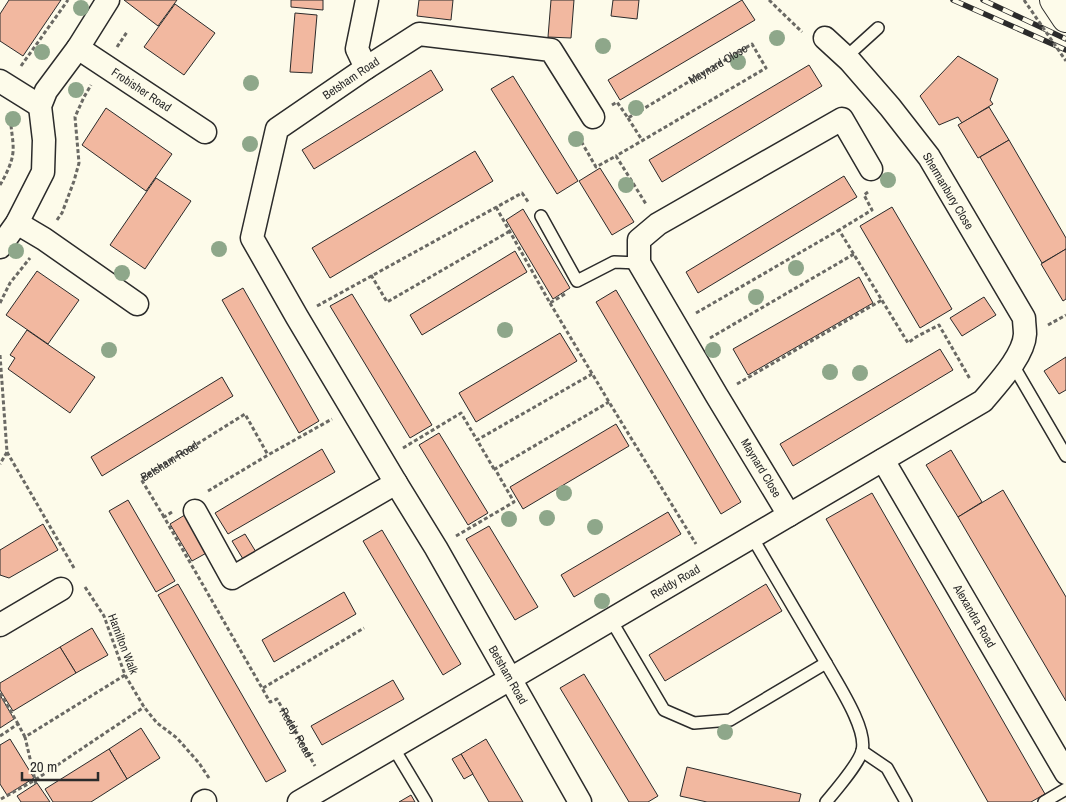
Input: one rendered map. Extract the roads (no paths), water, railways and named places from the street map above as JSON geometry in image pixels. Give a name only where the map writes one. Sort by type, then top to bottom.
[{"type":"main road","points":[[1054,0],[1066,18]]},
{"type":"street","points":[[0,246],[17,223],[43,172],[44,140],[40,106],[46,91],[78,48],[108,0]]},
{"type":"street","points":[[366,68],[357,49],[367,0]]},
{"type":"street","name":"Betsham Road","points":[[580,802],[436,548],[297,317],[252,238],[277,129],[419,34],[551,50],[593,117]]},
{"type":"street","name":"Shermanbury Close","points":[[825,38],[846,57],[890,107],[929,157],[1024,318],[1025,336],[1013,365]]},
{"type":"street","name":"Frobisher Road","points":[[78,48],[205,132]]},
{"type":"street","points":[[0,81],[40,106]]},
{"type":"street","points":[[639,263],[639,240],[658,224],[842,119],[871,169]]},
{"type":"street","points":[[17,223],[44,239],[137,304]]},
{"type":"street","name":"Maynard Close","points":[[639,263],[689,350],[789,515]]},
{"type":"street","name":"Reddy Road","points":[[299,802],[983,401],[1013,365]]},
{"type":"street","name":"Alexandra Road","points":[[883,460],[1066,773]]},
{"type":"street","points":[[200,502],[232,578],[396,483]]},
{"type":"street","points":[[0,625],[61,589]]},
{"type":"lane","points":[[846,57],[878,28]]},
{"type":"lane","points":[[541,216],[576,281],[614,262],[639,263]]},
{"type":"lane","points":[[1013,365],[1066,456]]},
{"type":"lane","points":[[752,537],[859,722],[863,737],[862,751],[854,766],[826,802]]},
{"type":"lane","points":[[611,620],[664,710],[694,723],[730,720],[826,663]]},
{"type":"lane","points":[[393,748],[426,802]]},
{"type":"lane","points":[[862,751],[887,768],[906,802]]},
{"type":"lane","points":[[1044,802],[1066,789]]},
{"type":"railway","points":[[953,0],[1066,50]]},
{"type":"railway","points":[[983,0],[1066,39]]}]
